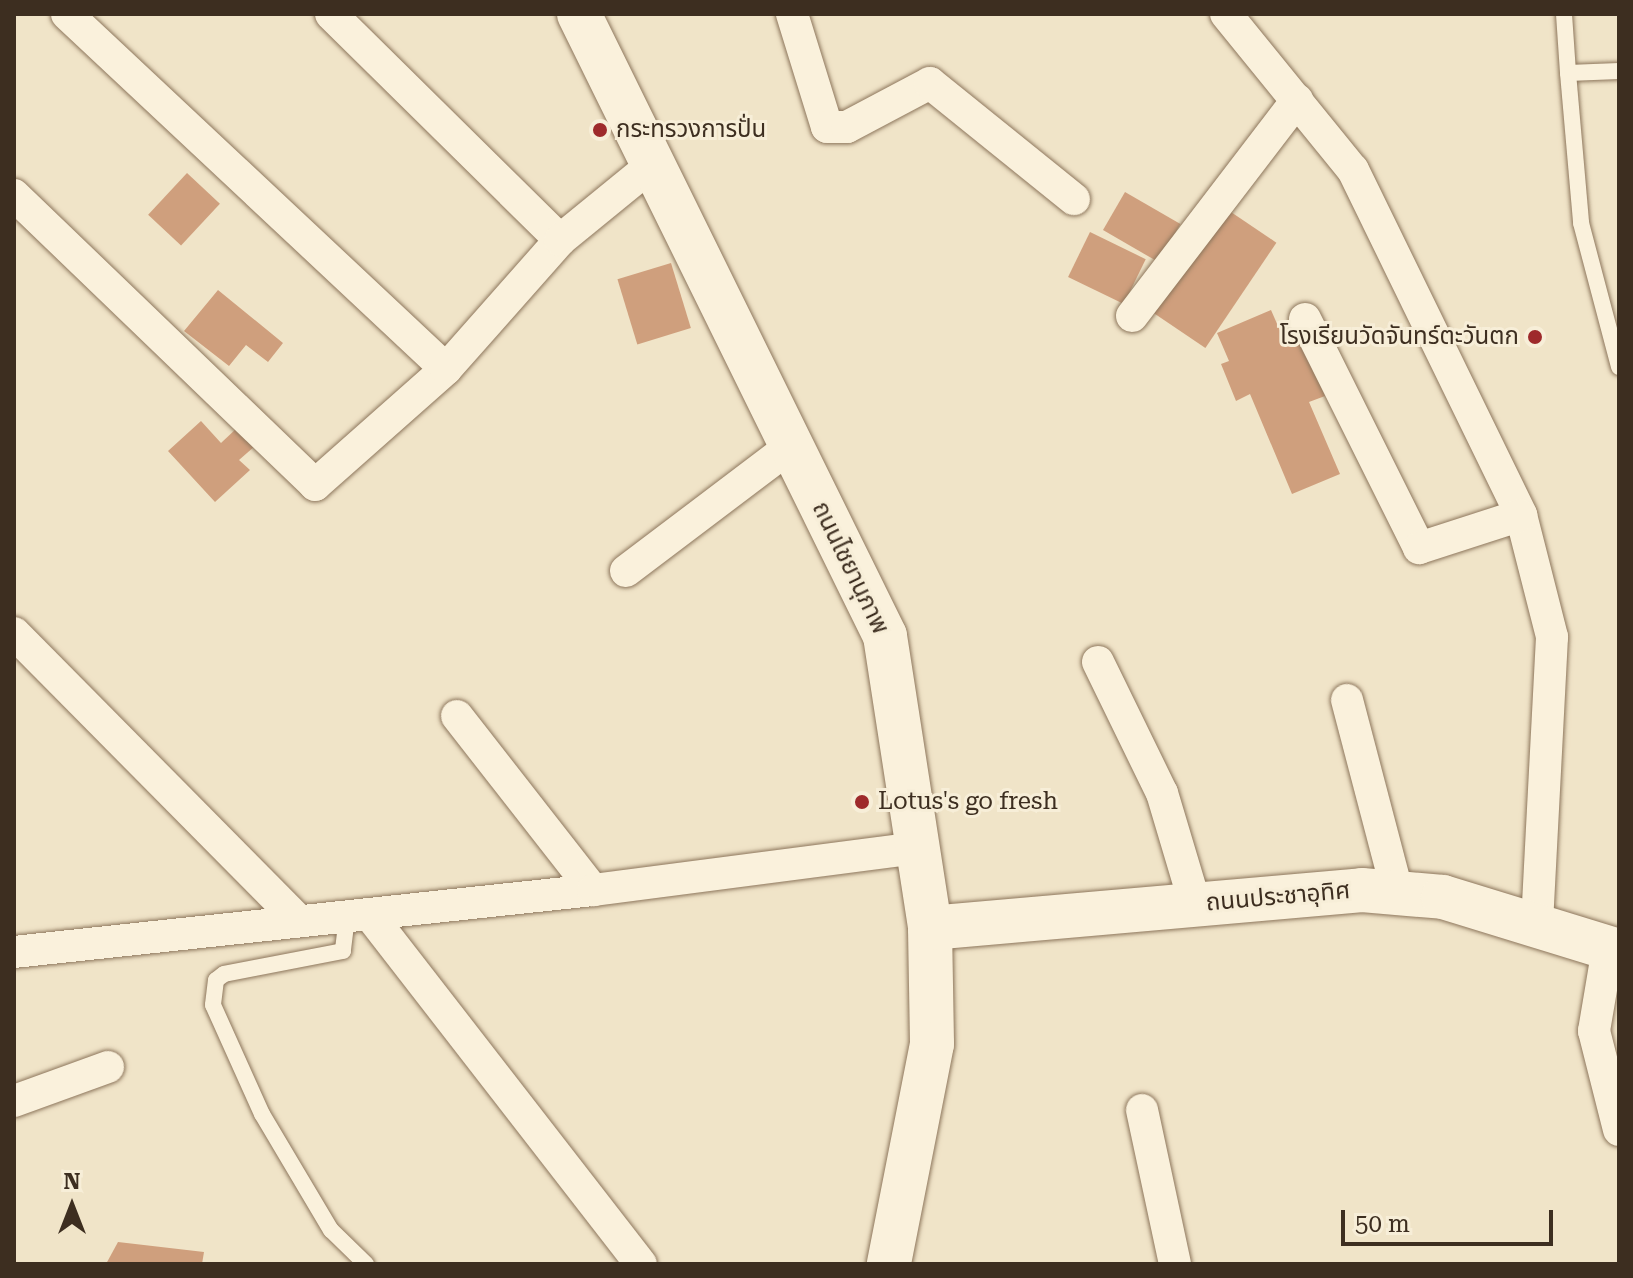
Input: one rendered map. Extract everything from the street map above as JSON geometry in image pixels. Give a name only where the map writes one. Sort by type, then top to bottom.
[{"type":"street","points":[[67,14],[446,369]]},
{"type":"street","points":[[331,14],[560,240]]},
{"type":"street","name":"ถนนไชยานุภาพ","points":[[579,14],[885,636],[915,848],[930,928],[932,1044],[894,1261]]},
{"type":"street","points":[[792,14],[827,127],[847,127],[930,83],[1074,199]]},
{"type":"street","points":[[1226,14],[1353,170],[1521,515],[1552,637],[1537,926]]},
{"type":"street","points":[[1132,316],[1297,100]]},
{"type":"street","points":[[14,195],[315,485],[446,369],[560,240],[652,165]]},
{"type":"street","points":[[1305,319],[1419,548],[1521,515]]},
{"type":"street","points":[[626,571],[791,446]]},
{"type":"street","points":[[14,633],[299,921]]},
{"type":"street","points":[[1098,662],[1162,793],[1195,904]]},
{"type":"street","points":[[1347,700],[1397,891]]},
{"type":"street","points":[[457,716],[593,890]]},
{"type":"street","points":[[14,952],[593,890],[915,848]]},
{"type":"street","name":"ถนนประชาอุทิศ","points":[[930,928],[1195,904],[1397,891],[1443,897],[1614,949]]},
{"type":"street","points":[[358,916],[641,1264]]},
{"type":"street","points":[[1614,949],[1594,1031],[1619,1130]]},
{"type":"street","points":[[14,1101],[108,1067]]},
{"type":"street","points":[[1142,1110],[1175,1264]]},
{"type":"lane","points":[[1564,14],[1581,223],[1619,367]]},
{"type":"lane","points":[[1568,73],[1619,71]]},
{"type":"lane","points":[[358,916],[343,951],[224,974],[216,980],[213,1005],[277,1140],[331,1230],[366,1264]]},
{"type":"building","points":[[187,173],[220,204],[181,245],[148,215]]},
{"type":"building","points":[[1125,192],[1180,224],[1158,262],[1103,230]]},
{"type":"building","points":[[1225,208],[1276,243],[1205,348],[1154,313]]},
{"type":"building","points":[[1090,232],[1146,259],[1124,304],[1068,277]]},
{"type":"building","points":[[671,263],[691,328],[637,344],[617,279]]},
{"type":"building","points":[[218,290],[283,343],[268,362],[246,345],[229,366],[184,331]]},
{"type":"building","points":[[1271,310],[1285,342],[1299,335],[1325,396],[1309,402],[1340,474],[1292,494],[1250,394],[1236,401],[1221,364],[1229,361],[1217,333]]},
{"type":"building","points":[[201,421],[221,443],[238,427],[255,446],[239,460],[250,470],[215,502],[168,451]]},
{"type":"building","points":[[118,1242],[204,1252],[202,1264],[106,1264]]},
{"type":"place","name":"กระทรวงการปั่น","points":[[600,130]]},
{"type":"place","name":"โรงเรียนวัดจันทร์ตะวันตก","points":[[1535,337]]},
{"type":"place","name":"Lotus's go fresh","points":[[862,802]]}]
